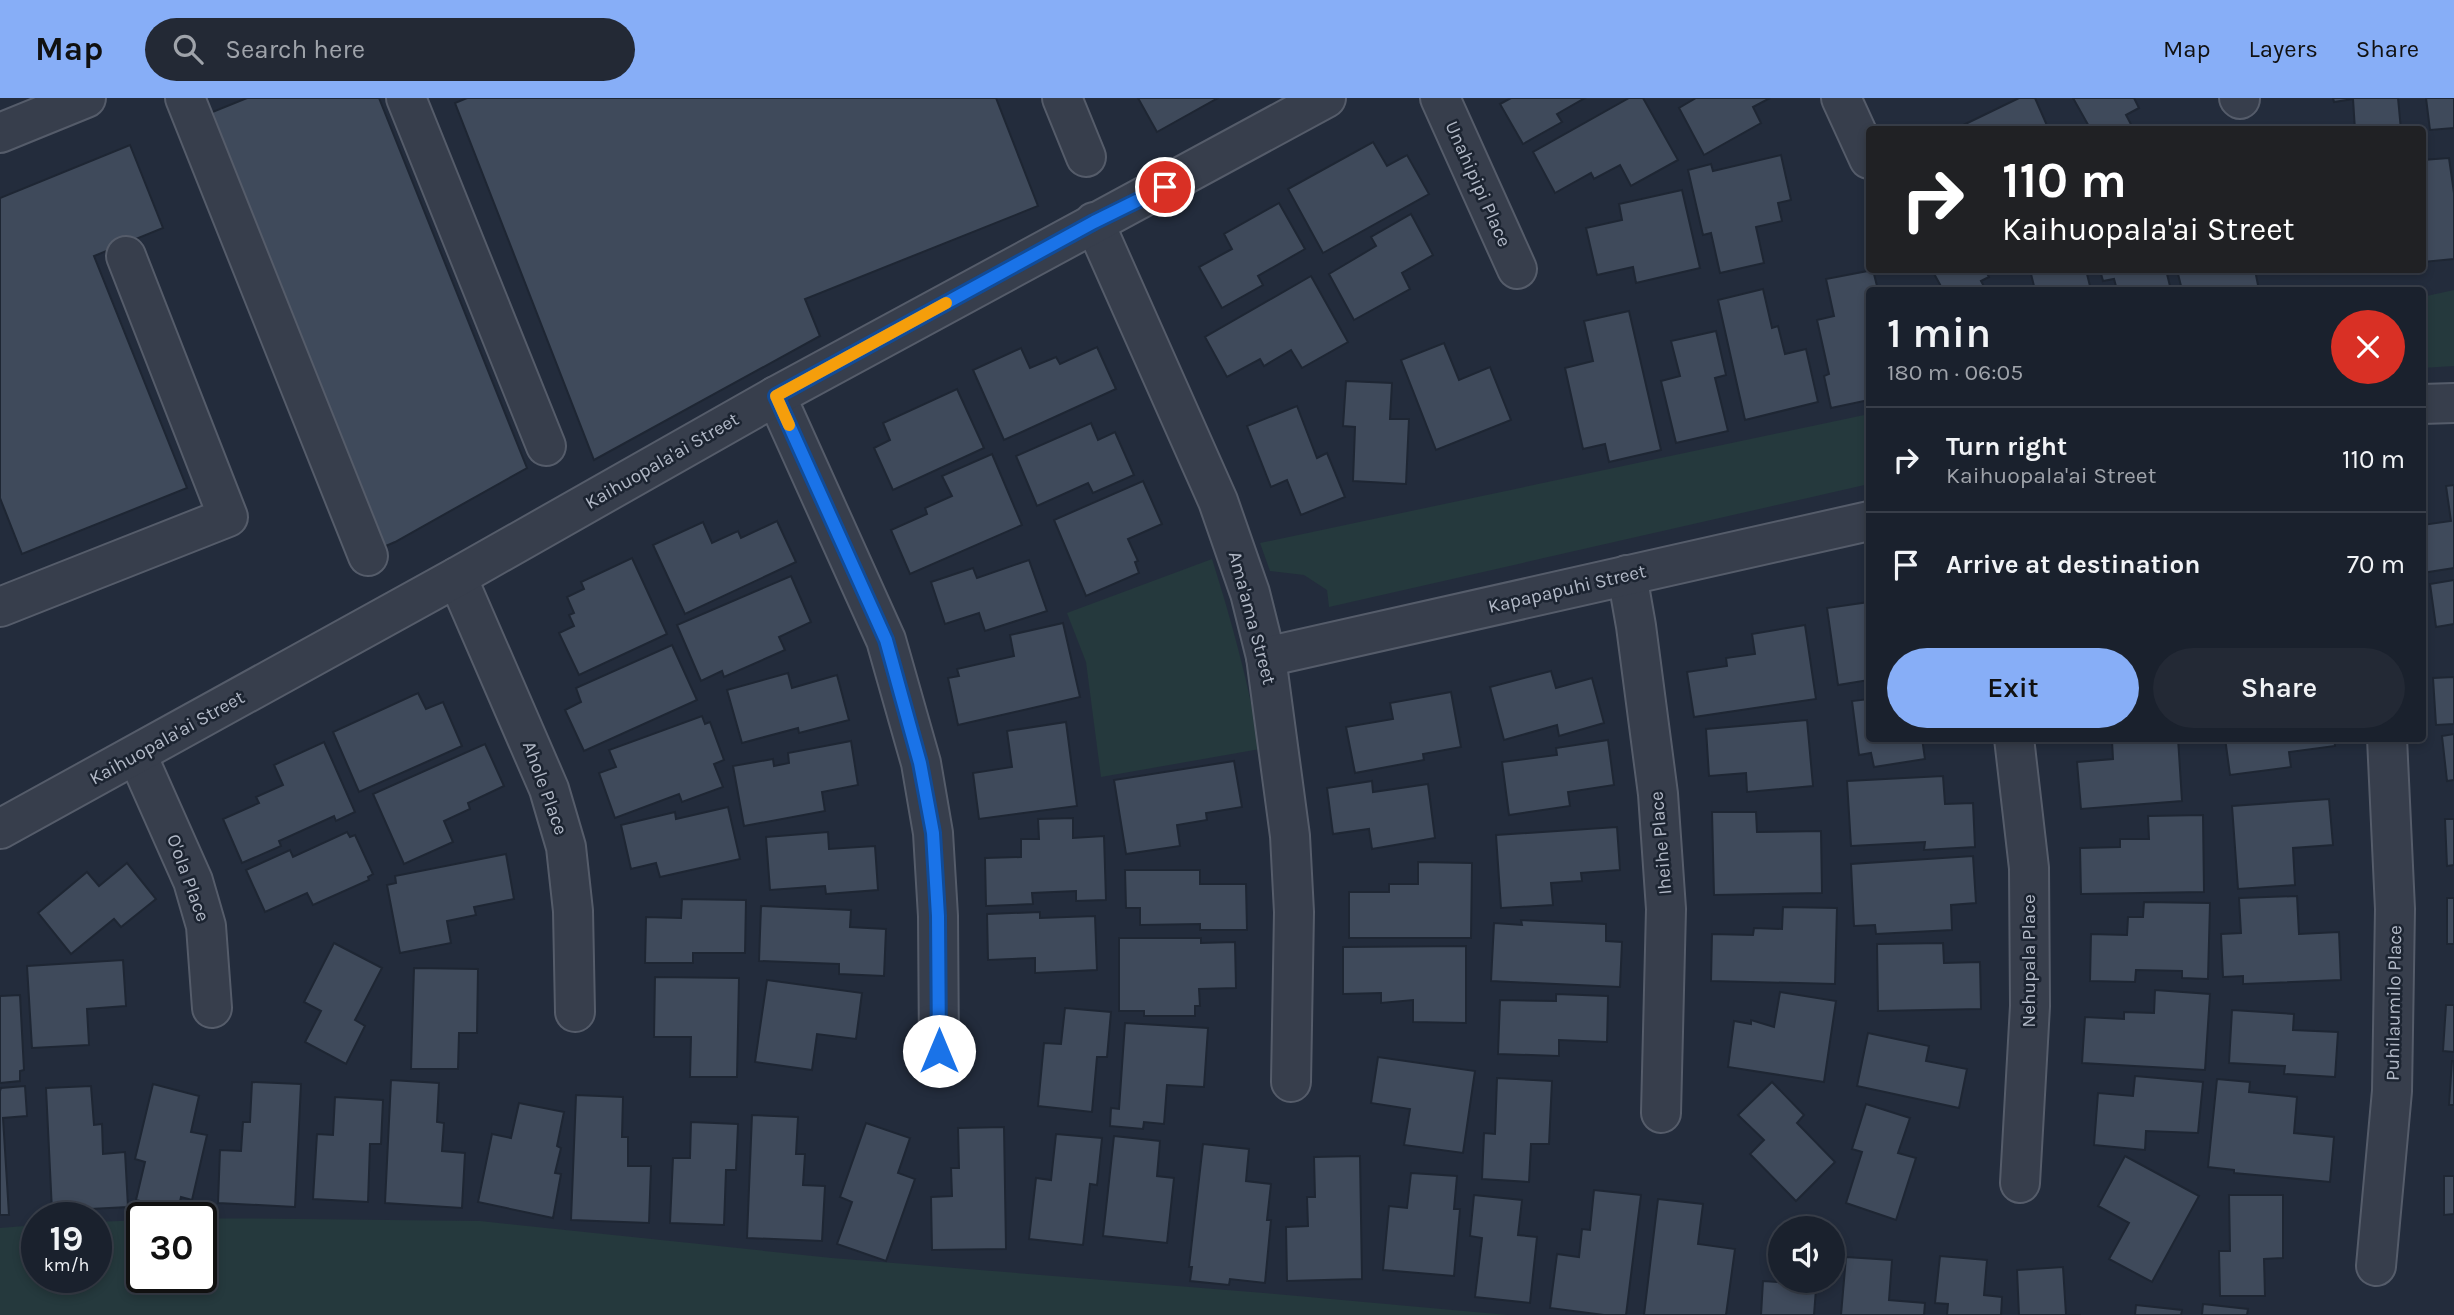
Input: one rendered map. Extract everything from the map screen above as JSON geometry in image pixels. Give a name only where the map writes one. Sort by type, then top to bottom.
[{"type":"street","points":[[0,133],[86,98]]},
{"type":"street","points":[[185,98],[368,556]]},
{"type":"street","points":[[406,98],[546,446]]},
{"type":"street","points":[[1062,98],[1086,157]]},
{"type":"street","name":"Kaihuopala'ai Street","points":[[0,829],[457,577],[776,396],[1326,98]]},
{"type":"street","name":"Unahipipi Place","points":[[1440,98],[1517,269]]},
{"type":"street","points":[[1841,98],[1866,152]]},
{"type":"street","name":"Ama'ama Street","points":[[1094,222],[1120,275],[1218,500],[1250,593],[1266,657],[1290,836],[1294,912],[1292,1082]]},
{"type":"street","points":[[0,607],[228,517],[126,257]]},
{"type":"street","points":[[776,396],[886,640],[920,763],[933,833],[938,916],[939,1051]]},
{"type":"street","points":[[2426,404],[2454,403]]},
{"type":"street","name":"Kapapapuhi Street","points":[[1266,657],[1866,522]]},
{"type":"street","name":"Iheihe Place","points":[[1626,575],[1636,626],[1658,794],[1666,909],[1661,1113]]},
{"type":"street","name":"Ahole Place","points":[[457,577],[549,789],[566,846],[573,911],[575,1012]]},
{"type":"street","name":"Nehupala Place","points":[[2014,742],[2029,868],[2030,1006],[2020,1183]]},
{"type":"street","name":"Puhilaumilo Place","points":[[2376,1266],[2392,1091],[2395,909],[2387,742]]},
{"type":"street","name":"O'ola Place","points":[[137,755],[193,881],[206,926],[212,1008]]},
{"type":"green space","points":[[2454,290],[2454,366],[2426,368],[2426,296]]},
{"type":"green space","points":[[1866,415],[1866,485],[1329,607],[1327,590],[1304,575],[1270,571],[1260,543]]},
{"type":"green space","points":[[1212,559],[1251,701],[1260,749],[1101,777],[1086,662],[1067,613]]},
{"type":"green space","points":[[217,1218],[480,1221],[832,1258],[1508,1315],[0,1315],[0,1228],[21,1226],[21,1293],[112,1293],[112,1221],[126,1221],[126,1293],[217,1293]]},
{"type":"building","points":[[247,98],[379,98],[527,468],[379,549],[205,115]]},
{"type":"building","points":[[467,98],[996,98],[1038,206],[805,299],[820,336],[594,460],[455,103]]},
{"type":"building","points":[[1138,98],[1218,98],[1157,132]]},
{"type":"building","points":[[1511,98],[1585,98],[1557,114],[1562,122],[1523,144],[1500,104]]},
{"type":"building","points":[[1629,98],[1643,98],[1678,160],[1631,186],[1620,165],[1594,179],[1591,173],[1555,193],[1533,152]]},
{"type":"building","points":[[1696,98],[1770,98],[1753,107],[1761,123],[1704,155],[1679,108]]},
{"type":"building","points":[[2019,98],[2035,98],[2047,126],[1961,126]]},
{"type":"building","points":[[2073,98],[2134,98],[2139,108],[2126,115],[2132,126],[2089,126]]},
{"type":"building","points":[[2333,98],[2398,98],[2401,126],[2355,126],[2353,99],[2334,102]]},
{"type":"building","points":[[2426,98],[2454,98],[2454,128],[2430,130]]},
{"type":"building","points":[[1373,142],[1387,166],[1407,155],[1429,194],[1323,253],[1288,189]]},
{"type":"building","points":[[130,145],[163,228],[94,256],[187,488],[22,554],[0,498],[0,198]]},
{"type":"building","points":[[1781,155],[1791,200],[1778,203],[1782,221],[1756,227],[1764,263],[1720,273],[1711,233],[1703,235],[1688,170],[1711,164],[1713,171]]},
{"type":"building","points":[[2449,158],[2454,193],[2454,259],[2426,262],[2426,160]]},
{"type":"building","points":[[1682,190],[1700,268],[1636,283],[1633,267],[1597,275],[1586,228],[1622,220],[1619,204]]},
{"type":"building","points":[[1279,203],[1305,249],[1258,276],[1263,285],[1222,308],[1199,267],[1232,249],[1224,234]]},
{"type":"building","points":[[1411,214],[1433,255],[1402,273],[1410,289],[1354,320],[1329,274],[1376,246],[1371,237]]},
{"type":"building","points":[[1866,271],[1874,273],[1877,287],[1866,287],[1866,401],[1831,408],[1824,376],[1829,374],[1817,320],[1834,316],[1826,279]]},
{"type":"building","points":[[1934,273],[1987,273],[1989,277],[1981,281],[1984,287],[1941,287]]},
{"type":"building","points":[[2031,273],[2087,273],[2090,287],[2034,287]]},
{"type":"building","points":[[2101,273],[2167,273],[2170,287],[2116,287],[2114,279],[2103,281]]},
{"type":"building","points":[[2178,273],[2256,273],[2258,287],[2181,287]]},
{"type":"building","points":[[1311,276],[1348,342],[1302,368],[1291,350],[1264,366],[1260,359],[1227,377],[1205,337]]},
{"type":"building","points":[[1763,289],[1772,328],[1778,326],[1785,354],[1806,349],[1818,402],[1745,420],[1718,300]]},
{"type":"building","points":[[1629,311],[1661,450],[1609,462],[1605,444],[1583,449],[1565,368],[1593,361],[1584,321]]},
{"type":"building","points":[[1716,331],[1726,375],[1715,378],[1728,431],[1676,443],[1661,381],[1680,376],[1671,341]]},
{"type":"building","points":[[1444,343],[1459,380],[1490,367],[1511,420],[1436,450],[1401,360]]},
{"type":"building","points":[[1097,347],[1116,389],[1004,440],[973,370],[1021,348],[1030,368],[1056,357],[1060,364]]},
{"type":"building","points":[[1346,381],[1392,383],[1390,419],[1409,419],[1406,484],[1353,481],[1355,427],[1343,426]]},
{"type":"building","points":[[957,389],[984,448],[893,490],[874,448],[890,440],[883,423]]},
{"type":"building","points":[[1297,406],[1317,458],[1327,453],[1345,497],[1301,515],[1287,480],[1271,487],[1247,426]]},
{"type":"building","points":[[1091,423],[1098,440],[1115,432],[1134,475],[1093,493],[1088,483],[1037,506],[1016,456]]},
{"type":"building","points":[[992,454],[1022,525],[910,574],[891,530],[927,514],[925,508],[952,496],[942,476]]},
{"type":"building","points":[[1143,481],[1162,524],[1128,539],[1138,561],[1135,562],[1139,573],[1086,596],[1054,520]]},
{"type":"building","points":[[2454,485],[2454,568],[2426,572],[2426,524],[2451,521],[2446,486]]},
{"type":"building","points":[[777,521],[796,562],[685,614],[653,545],[703,522],[712,543],[738,531],[741,538]]},
{"type":"building","points":[[632,558],[667,634],[579,675],[559,633],[574,626],[569,615],[574,613],[567,597],[584,589],[581,582]]},
{"type":"building","points":[[1029,560],[1047,611],[985,631],[979,613],[945,624],[931,582],[973,568],[977,578]]},
{"type":"building","points":[[791,576],[811,622],[779,637],[785,650],[724,677],[722,671],[701,681],[677,625]]},
{"type":"building","points":[[2454,580],[2454,624],[2436,627],[2430,584]]},
{"type":"building","points":[[1866,602],[1866,680],[1838,685],[1827,608]]},
{"type":"building","points":[[1063,623],[1080,697],[958,725],[948,678],[959,676],[957,669],[1014,656],[1010,635]]},
{"type":"building","points":[[1805,625],[1816,699],[1694,717],[1687,672],[1727,666],[1726,658],[1755,654],[1752,634]]},
{"type":"building","points":[[672,645],[697,700],[584,751],[565,710],[581,702],[576,688]]},
{"type":"building","points":[[1551,671],[1556,688],[1592,678],[1604,723],[1559,736],[1557,725],[1504,740],[1490,687]]},
{"type":"building","points":[[788,673],[792,688],[837,675],[849,720],[799,733],[798,728],[742,743],[727,690]]},
{"type":"building","points":[[2454,677],[2454,724],[2436,725],[2433,678]]},
{"type":"building","points":[[1451,692],[1461,747],[1423,754],[1424,760],[1355,773],[1346,727],[1393,719],[1390,703]]},
{"type":"building","points":[[418,693],[426,709],[443,702],[462,746],[359,792],[333,732]]},
{"type":"building","points":[[1866,699],[1866,742],[1923,742],[1925,759],[1874,767],[1871,753],[1859,755],[1852,701]]},
{"type":"building","points":[[702,716],[705,724],[710,722],[724,760],[714,764],[723,787],[682,802],[679,794],[615,818],[599,773],[616,767],[609,750]]},
{"type":"building","points":[[1807,720],[1813,786],[1747,792],[1746,773],[1709,776],[1706,729]]},
{"type":"building","points":[[1066,722],[1077,806],[979,819],[973,773],[1012,767],[1007,731]]},
{"type":"building","points":[[2454,734],[2454,780],[2447,781],[2442,736]]},
{"type":"building","points":[[1608,740],[1614,785],[1568,792],[1570,806],[1509,815],[1502,762],[1557,755],[1556,748]]},
{"type":"building","points":[[851,741],[858,785],[822,792],[825,811],[744,826],[733,766],[773,759],[774,766],[789,763],[788,753]]},
{"type":"building","points":[[324,742],[355,812],[336,821],[334,816],[279,841],[281,846],[242,863],[223,819],[259,803],[256,797],[283,785],[274,765]]},
{"type":"building","points":[[2112,742],[2178,742],[2182,801],[2081,809],[2077,762],[2113,759]]},
{"type":"building","points":[[2226,742],[2334,742],[2335,746],[2289,752],[2291,767],[2230,775]]},
{"type":"building","points":[[485,744],[504,786],[468,803],[470,809],[444,821],[453,842],[404,864],[373,794]]},
{"type":"building","points":[[1234,761],[1242,807],[1206,813],[1207,820],[1177,825],[1180,846],[1126,854],[1114,780]]},
{"type":"building","points":[[1943,776],[1945,804],[1973,803],[1975,847],[1924,850],[1925,842],[1851,846],[1847,781]]},
{"type":"building","points":[[1372,781],[1373,792],[1428,784],[1435,838],[1372,849],[1369,829],[1333,834],[1327,788]]},
{"type":"building","points":[[2329,799],[2333,845],[2293,848],[2295,885],[2238,889],[2232,806]]},
{"type":"building","points":[[728,807],[740,859],[660,877],[656,863],[631,869],[621,825],[675,812],[676,819]]},
{"type":"building","points":[[1712,812],[1756,812],[1757,832],[1821,831],[1822,893],[1714,895]]},
{"type":"building","points":[[2203,815],[2204,892],[2081,894],[2080,848],[2120,847],[2120,839],[2149,839],[2148,816]]},
{"type":"building","points":[[1073,818],[1073,838],[1104,836],[1106,900],[1076,901],[1076,891],[1032,893],[1033,904],[986,906],[985,858],[1021,857],[1021,839],[1039,839],[1038,819]]},
{"type":"building","points":[[2445,819],[2454,819],[2454,865],[2447,866]]},
{"type":"building","points":[[1617,827],[1620,870],[1581,873],[1582,881],[1551,883],[1553,905],[1501,908],[1496,835]]},
{"type":"building","points":[[347,832],[350,837],[355,835],[373,874],[368,877],[369,880],[313,905],[307,893],[265,912],[246,870],[290,850],[293,857]]},
{"type":"building","points":[[828,832],[829,849],[875,846],[878,890],[826,894],[825,886],[770,890],[766,837]]},
{"type":"building","points":[[506,854],[514,899],[474,907],[476,915],[447,921],[451,943],[400,953],[387,885],[396,883],[395,876]]},
{"type":"building","points":[[1973,856],[1976,903],[1951,905],[1952,930],[1876,934],[1875,925],[1854,926],[1851,864]]},
{"type":"building","points":[[1418,862],[1472,863],[1471,938],[1349,938],[1349,892],[1389,892],[1389,884],[1418,884]]},
{"type":"building","points":[[127,863],[156,899],[121,927],[114,919],[71,954],[38,913],[87,872],[99,886]]},
{"type":"building","points":[[1125,870],[1200,870],[1200,884],[1246,884],[1247,930],[1200,930],[1200,924],[1140,925],[1140,908],[1126,908]]},
{"type":"building","points":[[2297,896],[2299,934],[2339,932],[2341,980],[2243,984],[2243,976],[2223,977],[2221,934],[2241,933],[2239,898]]},
{"type":"building","points":[[2447,898],[2454,898],[2454,944],[2447,944]]},
{"type":"building","points":[[682,899],[746,900],[745,953],[693,953],[693,963],[645,963],[646,917],[681,918]]},
{"type":"building","points":[[2144,902],[2210,903],[2208,979],[2182,978],[2182,971],[2136,970],[2135,982],[2090,981],[2091,934],[2127,935],[2128,917],[2143,917]]},
{"type":"building","points":[[761,906],[851,910],[850,927],[886,929],[884,976],[839,974],[839,964],[759,961]]},
{"type":"building","points":[[1783,907],[1837,908],[1835,984],[1711,981],[1712,934],[1753,935],[1754,928],[1782,929]]},
{"type":"building","points":[[1040,912],[1040,918],[1095,916],[1097,970],[1035,973],[1035,958],[988,960],[987,914]]},
{"type":"building","points":[[1521,920],[1606,924],[1606,941],[1622,942],[1620,987],[1491,981],[1494,923],[1522,925]]},
{"type":"building","points":[[1119,938],[1201,938],[1201,943],[1235,942],[1236,988],[1199,989],[1200,1006],[1195,1006],[1195,1016],[1144,1016],[1144,1011],[1119,1011]]},
{"type":"building","points":[[334,943],[382,968],[355,1020],[365,1026],[346,1064],[305,1042],[321,1011],[304,1002]]},
{"type":"building","points":[[1943,943],[1944,963],[1980,962],[1981,1009],[1878,1011],[1877,944]]},
{"type":"building","points":[[1466,946],[1466,1023],[1413,1022],[1413,1000],[1381,1003],[1381,993],[1343,994],[1343,947]]},
{"type":"building","points":[[123,960],[126,1006],[87,1009],[89,1045],[32,1048],[27,966]]},
{"type":"building","points":[[414,968],[478,969],[477,1033],[459,1033],[458,1069],[411,1069]]},
{"type":"building","points":[[655,977],[739,978],[737,1077],[690,1077],[691,1037],[654,1037]]},
{"type":"building","points":[[767,980],[862,993],[856,1039],[817,1034],[812,1070],[755,1062]]},
{"type":"building","points":[[2155,990],[2210,994],[2205,1070],[2082,1063],[2085,1017],[2124,1019],[2124,1012],[2154,1013]]},
{"type":"building","points":[[1780,992],[1836,1001],[1824,1082],[1728,1067],[1734,1021],[1751,1024],[1751,1020],[1774,1027]]},
{"type":"building","points":[[1556,994],[1608,996],[1607,1042],[1559,1040],[1559,1056],[1498,1054],[1500,1000],[1556,1001]]},
{"type":"building","points":[[20,995],[24,1070],[20,1071],[20,1081],[0,1083],[0,996]]},
{"type":"building","points":[[2446,1005],[2454,1005],[2454,1052],[2443,1051]]},
{"type":"building","points":[[1065,1008],[1111,1012],[1107,1057],[1097,1057],[1092,1112],[1038,1106],[1044,1043],[1061,1044]]},
{"type":"building","points":[[2232,1010],[2294,1014],[2293,1030],[2338,1032],[2335,1077],[2284,1074],[2285,1066],[2229,1063]]},
{"type":"building","points":[[1125,1023],[1208,1028],[1204,1087],[1167,1085],[1164,1124],[1144,1122],[1143,1129],[1110,1126],[1111,1108],[1119,1109]]},
{"type":"building","points":[[1868,1033],[1929,1046],[1926,1061],[1967,1069],[1959,1108],[1857,1086]]},
{"type":"building","points":[[1378,1057],[1475,1071],[1463,1153],[1404,1145],[1410,1109],[1371,1103]]},
{"type":"building","points":[[2452,1061],[2454,1105],[2449,1105]]},
{"type":"building","points":[[2135,1076],[2203,1082],[2198,1133],[2146,1131],[2145,1150],[2094,1145],[2098,1093],[2133,1096]]},
{"type":"building","points":[[1497,1078],[1552,1081],[1549,1144],[1531,1144],[1529,1182],[1482,1179],[1484,1133],[1495,1134]]},
{"type":"building","points":[[2217,1079],[2250,1082],[2249,1092],[2297,1097],[2294,1133],[2334,1137],[2330,1182],[2234,1173],[2234,1170],[2208,1167]]},
{"type":"building","points":[[391,1080],[439,1083],[437,1122],[444,1123],[442,1151],[465,1153],[462,1208],[385,1203]]},
{"type":"building","points":[[252,1082],[301,1084],[295,1207],[218,1203],[220,1150],[241,1151],[243,1122],[250,1122]]},
{"type":"building","points":[[1772,1082],[1804,1115],[1797,1123],[1835,1162],[1796,1201],[1750,1154],[1764,1140],[1738,1115]]},
{"type":"building","points":[[153,1084],[199,1096],[191,1132],[207,1135],[192,1200],[181,1197],[180,1202],[136,1200],[145,1162],[135,1159]]},
{"type":"building","points":[[25,1086],[27,1116],[3,1118],[9,1215],[0,1215],[0,1091],[1,1088]]},
{"type":"building","points":[[91,1086],[94,1125],[102,1124],[103,1154],[125,1152],[126,1207],[112,1208],[112,1202],[52,1202],[46,1088]]},
{"type":"building","points":[[576,1095],[623,1097],[622,1137],[628,1137],[628,1166],[651,1166],[649,1223],[571,1220]]},
{"type":"building","points":[[335,1097],[383,1100],[381,1144],[370,1144],[368,1202],[313,1199],[317,1134],[333,1135]]},
{"type":"building","points":[[519,1103],[564,1112],[557,1146],[561,1148],[555,1173],[561,1174],[553,1218],[478,1202],[492,1134],[511,1138]]},
{"type":"building","points":[[1866,1104],[1910,1118],[1898,1153],[1916,1158],[1896,1220],[1846,1203],[1862,1152],[1852,1149]]},
{"type":"building","points":[[752,1115],[798,1117],[796,1154],[805,1154],[803,1185],[825,1186],[822,1241],[747,1238]]},
{"type":"building","points":[[691,1122],[738,1124],[736,1170],[726,1170],[724,1225],[670,1223],[673,1158],[690,1158]]},
{"type":"building","points":[[866,1123],[910,1138],[898,1173],[915,1179],[886,1261],[837,1244],[852,1202],[840,1197]]},
{"type":"building","points":[[1004,1127],[1006,1249],[932,1250],[931,1197],[952,1196],[951,1168],[959,1168],[958,1128]]},
{"type":"building","points":[[1056,1134],[1102,1138],[1097,1185],[1090,1184],[1083,1245],[1029,1239],[1036,1178],[1051,1180]]},
{"type":"building","points":[[1114,1136],[1160,1141],[1157,1176],[1174,1178],[1167,1243],[1103,1236]]},
{"type":"building","points":[[1203,1144],[1249,1149],[1246,1181],[1271,1184],[1267,1220],[1271,1220],[1265,1283],[1230,1279],[1229,1285],[1190,1281],[1192,1267],[1189,1267]]},
{"type":"building","points":[[1360,1156],[1362,1279],[1287,1281],[1286,1227],[1308,1226],[1307,1197],[1315,1197],[1314,1157]]},
{"type":"building","points":[[2125,1156],[2199,1196],[2152,1282],[2109,1259],[2129,1223],[2098,1206]]},
{"type":"building","points":[[1411,1173],[1457,1176],[1454,1209],[1460,1209],[1454,1276],[1383,1270],[1389,1206],[1407,1208]]},
{"type":"building","points":[[2444,1176],[2454,1176],[2454,1214],[2444,1215]]},
{"type":"building","points":[[1594,1190],[1641,1195],[1626,1315],[1550,1308],[1557,1254],[1579,1257],[1582,1229],[1590,1230]]},
{"type":"building","points":[[1474,1195],[1522,1200],[1518,1235],[1537,1237],[1530,1303],[1475,1297],[1482,1238],[1470,1236]]},
{"type":"building","points":[[2229,1195],[2283,1195],[2283,1258],[2264,1259],[2265,1296],[2220,1296],[2219,1251],[2230,1251]]},
{"type":"building","points":[[1658,1199],[1703,1204],[1698,1244],[1735,1249],[1726,1315],[1644,1315]]},
{"type":"building","points":[[1940,1256],[1987,1260],[1984,1295],[2002,1297],[2001,1315],[1947,1315],[1948,1304],[1935,1303]]},
{"type":"building","points":[[1846,1257],[1892,1260],[1889,1300],[1925,1303],[1924,1315],[1841,1315]]},
{"type":"building","points":[[2063,1267],[2066,1315],[2019,1315],[2017,1270]]},
{"type":"building","points":[[1763,1281],[1768,1281],[1768,1293],[1816,1293],[1814,1315],[1761,1315]]},
{"type":"building","points":[[2203,1304],[2248,1309],[2247,1315],[2202,1315]]},
{"type":"building","points":[[2136,1305],[2182,1310],[2181,1315],[2135,1315]]},
{"type":"slow traffic","points":[[789,425],[776,396],[946,303]]},
{"type":"route","points":[[939,1051],[938,916],[933,833],[920,763],[886,640],[776,396],[1094,222],[1165,187]]}]
